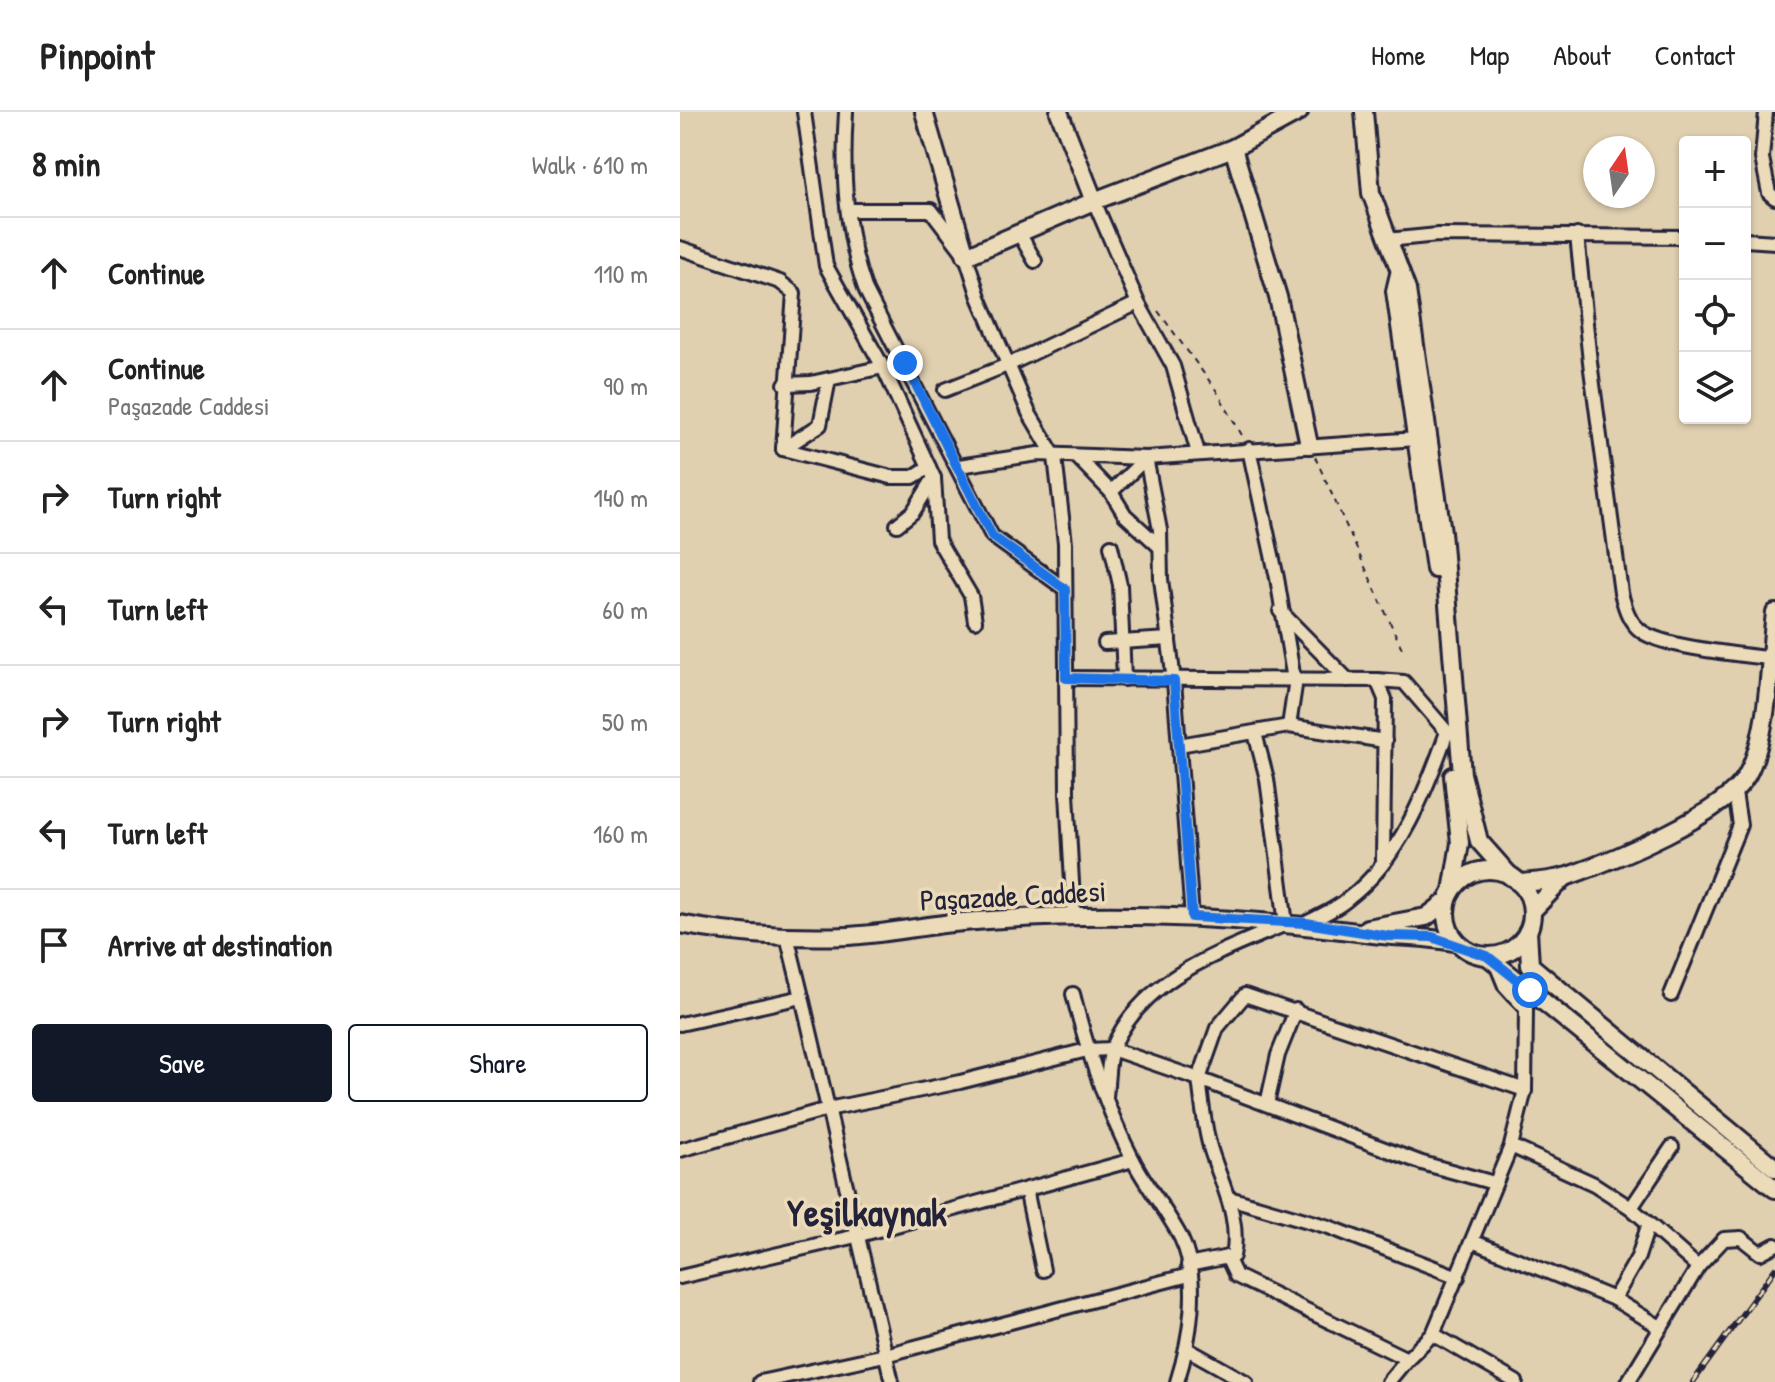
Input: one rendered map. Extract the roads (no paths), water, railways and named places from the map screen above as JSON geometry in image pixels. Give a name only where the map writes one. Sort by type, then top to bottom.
[{"type":"street","points":[[804,112],[826,266],[883,367],[931,473],[938,540],[971,596],[975,621]]},
{"type":"street","points":[[846,112],[842,169],[854,257],[866,291],[959,466],[992,536],[1065,589]]},
{"type":"street","points":[[924,112],[979,297],[1029,413],[1055,457],[1065,543],[1074,918]]},
{"type":"street","points":[[1059,112],[1138,303],[1173,366],[1198,453]]},
{"type":"street","points":[[966,256],[1094,201],[1233,148],[1299,112]]},
{"type":"street","points":[[1364,112],[1371,193],[1407,290],[1442,532],[1462,774],[1479,841],[1515,880],[1532,911]]},
{"type":"street","points":[[1766,112],[1762,158],[1769,193],[1775,198]]},
{"type":"street","points":[[1233,148],[1278,297],[1309,445]]},
{"type":"street","points":[[848,210],[931,210],[966,256]]},
{"type":"street","points":[[1019,233],[1035,261]]},
{"type":"street","points":[[1387,240],[1438,235],[1679,237]]},
{"type":"street","points":[[1577,235],[1594,393],[1621,593],[1630,620],[1640,630],[1663,641],[1772,659]]},
{"type":"street","points":[[1751,240],[1775,242]]},
{"type":"street","points":[[680,248],[789,287],[794,293],[785,384],[783,449]]},
{"type":"street","points":[[1399,274],[1395,291],[1437,587],[1447,732],[1460,843],[1447,923],[1457,943]]},
{"type":"street","points":[[945,390],[1010,364],[1138,303]]},
{"type":"street","points":[[785,384],[829,379],[883,367]]},
{"type":"street","points":[[783,449],[820,425],[829,379]]},
{"type":"street","points":[[959,466],[1038,454],[1078,458],[1146,458],[1417,439]]},
{"type":"street","points":[[783,449],[891,477],[931,473]]},
{"type":"street","points":[[1249,449],[1295,704],[1289,726]]},
{"type":"street","points":[[1078,458],[1111,492],[1125,515],[1160,547]]},
{"type":"street","points":[[1111,492],[1146,458]]},
{"type":"street","points":[[1146,458],[1154,491],[1174,681],[1192,917]]},
{"type":"street","points":[[897,525],[913,512],[931,473]]},
{"type":"street","points":[[1111,546],[1120,585],[1124,679]]},
{"type":"street","points":[[1280,611],[1348,680]]},
{"type":"street","points":[[1349,931],[1417,920],[1449,896],[1459,882],[1478,872],[1490,870],[1515,880],[1566,876],[1672,830],[1735,793],[1758,749],[1772,659],[1775,613]]},
{"type":"street","points":[[1105,643],[1169,639]]},
{"type":"street","points":[[1066,678],[1174,681],[1291,678],[1404,682],[1447,732]]},
{"type":"street","points":[[1377,680],[1385,699],[1383,860]]},
{"type":"street","points":[[1179,745],[1289,726],[1385,741]]},
{"type":"street","points":[[1306,923],[1347,900],[1366,884],[1421,799],[1447,732]]},
{"type":"street","points":[[1106,1096],[1112,1049],[1134,1011],[1154,989],[1286,924],[1267,779],[1255,733]]},
{"type":"street","points":[[1671,995],[1740,825],[1735,793]]},
{"type":"street","points":[[1566,876],[1532,911],[1528,931],[1530,965],[1775,1168]]},
{"type":"street","name":"Paşazade Caddesi","points":[[680,924],[731,934],[850,936],[964,922],[1192,917],[1306,923],[1349,931]]},
{"type":"street","points":[[1349,931],[1432,937],[1457,943],[1492,960],[1655,1096],[1775,1189]]},
{"type":"street","points":[[1492,960],[1516,947],[1528,931]]},
{"type":"street","points":[[787,936],[892,1382]]},
{"type":"street","points":[[1388,1382],[1433,1334],[1511,1146],[1525,1090],[1526,1009],[1505,986],[1492,960]]},
{"type":"street","points":[[1073,994],[1087,1050],[1133,1160],[1182,1241],[1188,1270],[1192,1324],[1177,1382]]},
{"type":"street","points":[[760,1382],[885,1355],[1233,1256],[1237,1236],[1229,1198],[1210,1146],[1199,1079],[1217,1028],[1245,995],[1525,1090]]},
{"type":"street","points":[[680,1024],[802,997]]},
{"type":"street","points":[[1267,1104],[1278,1055],[1296,1010]]},
{"type":"street","points":[[680,1150],[828,1109],[960,1082],[1087,1050],[1112,1049],[1422,1163],[1494,1183]]},
{"type":"street","points":[[1511,1146],[1594,1184],[1631,1208],[1698,1267]]},
{"type":"street","points":[[1631,1208],[1672,1147]]},
{"type":"street","points":[[680,1277],[856,1236],[1133,1160]]},
{"type":"street","points":[[1026,1189],[1043,1270]]},
{"type":"street","points":[[1229,1198],[1329,1227],[1458,1277]]},
{"type":"street","points":[[1614,1299],[1638,1257],[1648,1226]]},
{"type":"street","points":[[1628,1382],[1698,1267],[1724,1239],[1741,1238],[1760,1253],[1773,1250]]},
{"type":"street","points":[[1472,1241],[1614,1299],[1660,1327]]},
{"type":"street","points":[[1227,1257],[1236,1276],[1407,1359]]},
{"type":"street","points":[[1433,1334],[1516,1382]]},
{"type":"street","points":[[1187,1349],[1246,1382]]},
{"type":"railway","points":[[1693,1382],[1775,1269]]},
{"type":"district","name":"Yeşilkaynak","points":[[867,1212]]}]
